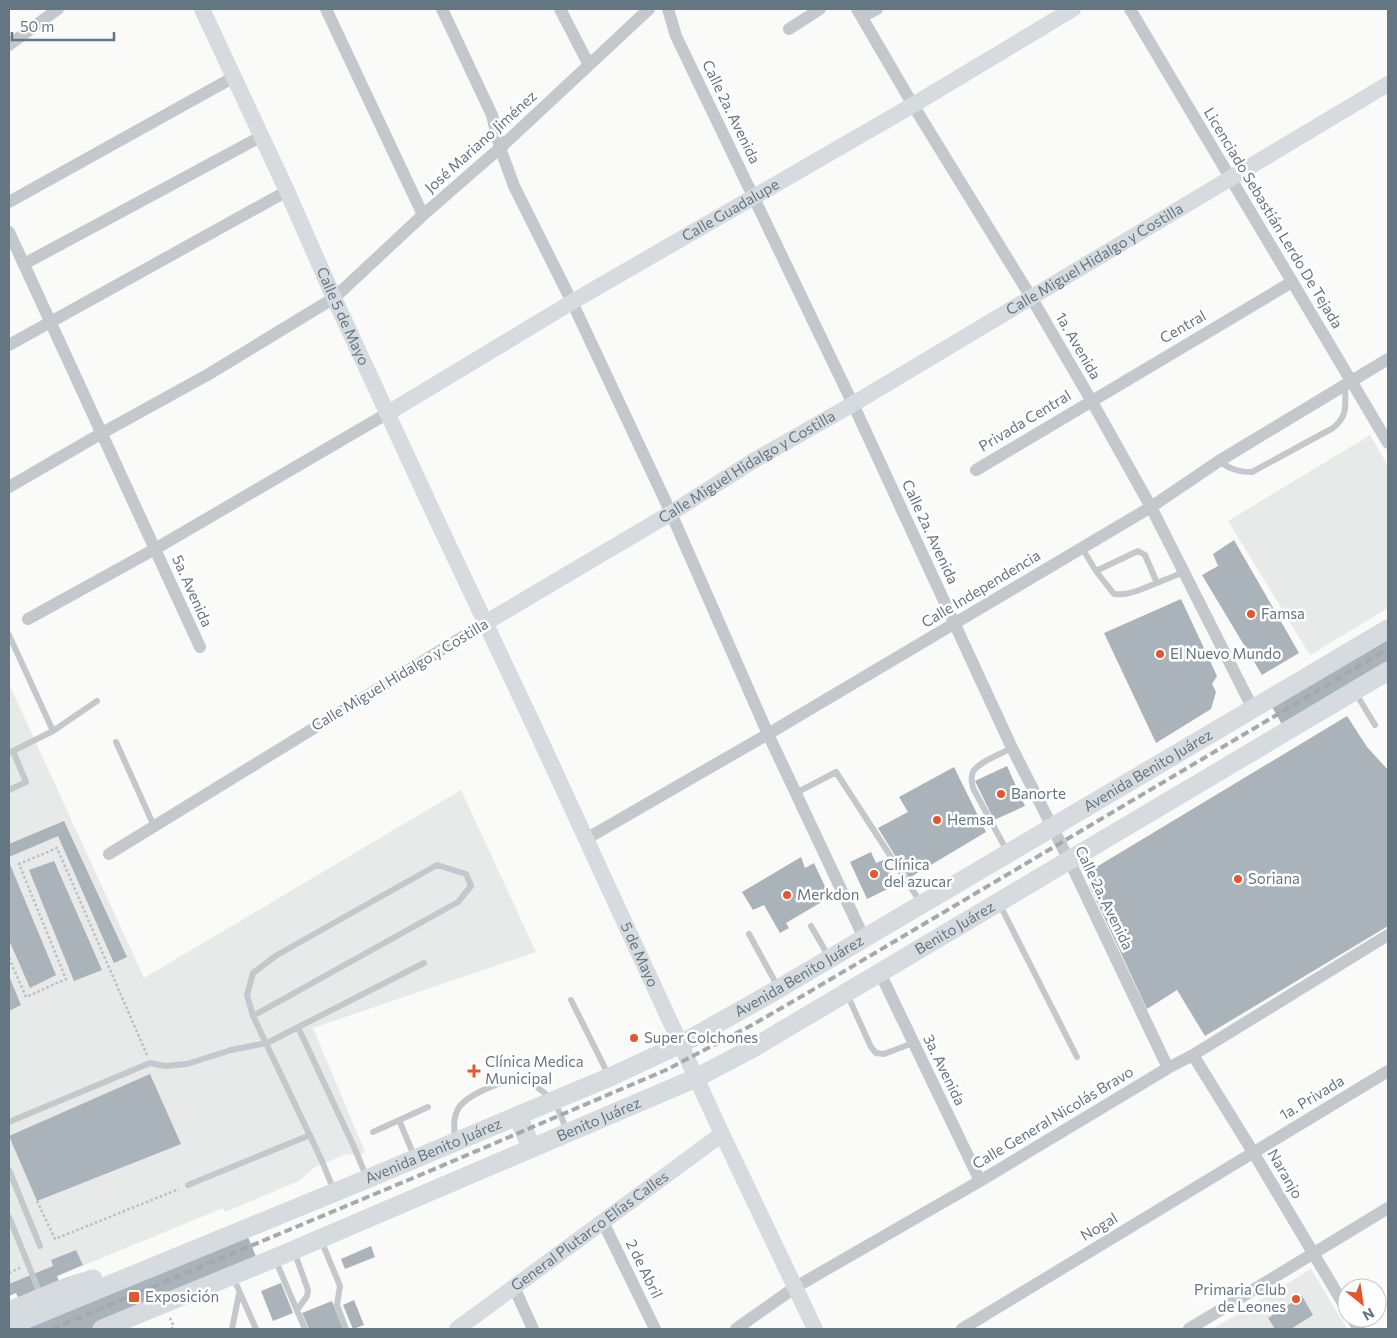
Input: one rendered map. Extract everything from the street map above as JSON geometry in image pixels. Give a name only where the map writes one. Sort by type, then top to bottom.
[{"type":"main road","name":"Avenida Benito Juárez","points":[[9,1326],[455,1143],[610,1077],[681,1044],[1388,629]]},
{"type":"main road","points":[[1069,860],[1388,671]]},
{"type":"main road","name":"Benito Juárez","points":[[102,1329],[144,1312],[236,1284],[275,1258],[696,1078],[753,1048],[1069,860]]},
{"type":"main road","points":[[518,1116],[532,1148]]},
{"type":"main road","points":[[9,1311],[94,1279],[132,1275]]},
{"type":"main road","points":[[25,1329],[95,1298],[132,1275]]},
{"type":"main road","points":[[119,1329],[144,1312]]},
{"type":"street","points":[[9,44],[58,9]]},
{"type":"street","name":"Calle 5 de Mayo","points":[[202,9],[485,623]]},
{"type":"street","points":[[326,9],[422,215]]},
{"type":"street","points":[[442,9],[492,115],[500,148],[514,186],[572,302],[671,513],[768,734],[864,938]]},
{"type":"street","points":[[560,9],[589,64]]},
{"type":"street","name":"José Mariano Jiménez","points":[[9,487],[209,374],[334,298],[422,215],[500,148],[648,9]]},
{"type":"street","name":"Calle 2a. Avenida","points":[[668,9],[676,36],[853,404],[1012,748],[1069,860],[1168,1068]]},
{"type":"street","points":[[789,29],[820,9]]},
{"type":"street","points":[[860,13],[877,9]]},
{"type":"street","name":"Calle Guadalupe","points":[[388,414],[572,302],[913,105],[1073,9]]},
{"type":"street","name":"Licenciado Sebastián Lerdo De Tejada","points":[[1130,9],[1231,177],[1348,383],[1388,443]]},
{"type":"street","name":"1a. Avenida","points":[[860,13],[913,105],[1031,297],[1091,400],[1151,507],[1253,709]]},
{"type":"street","points":[[9,202],[234,77]]},
{"type":"street","name":"Calle Miguel Hidalgo y Costilla","points":[[109,854],[485,623],[671,513],[753,461],[853,404],[1388,84]]},
{"type":"street","points":[[24,264],[262,136]]},
{"type":"street","points":[[9,345],[287,191]]},
{"type":"street","name":"5a. Avenida","points":[[9,232],[200,647]]},
{"type":"street","name":"Central","points":[[1091,400],[1292,282]]},
{"type":"street","name":"Calle Independencia","points":[[586,839],[768,734],[1151,507],[1218,461],[1388,359]]},
{"type":"street","name":"Privada Central","points":[[976,470],[1091,400]]},
{"type":"street","points":[[28,618],[155,549],[388,414]]},
{"type":"street","name":"5 de Mayo","points":[[485,623],[794,1288]]},
{"type":"street","name":"Calle General Nicolás Bravo","points":[[736,1329],[794,1288],[1193,1055],[1388,935]]},
{"type":"street","name":"3a. Avenida","points":[[880,972],[980,1181]]},
{"type":"street","name":"Naranjo","points":[[1193,1055],[1337,1293]]},
{"type":"street","name":"1a. Privada","points":[[1253,1152],[1388,1072]]},
{"type":"street","name":"General Plutarco Elías Calles","points":[[457,1329],[722,1134]]},
{"type":"street","name":"Nogal","points":[[962,1329],[1253,1152]]},
{"type":"street","points":[[1189,1329],[1388,1208]]},
{"type":"street","name":"2 de Abril","points":[[604,1222],[655,1329]]},
{"type":"street","points":[[514,1287],[533,1329]]},
{"type":"street","points":[[794,1288],[815,1329]]},
{"type":"lane","points":[[1218,461],[1231,469],[1252,472],[1333,428],[1345,414],[1348,383]]},
{"type":"lane","points":[[1082,548],[1114,594],[1132,593],[1184,572]]},
{"type":"lane","points":[[1096,570],[1138,551],[1144,555],[1157,583]]},
{"type":"lane","points":[[9,635],[53,731]]},
{"type":"lane","points":[[1354,691],[1375,725]]},
{"type":"lane","points":[[9,790],[26,782],[11,752],[53,731],[97,701]]},
{"type":"lane","points":[[116,742],[154,826]]},
{"type":"lane","points":[[1008,852],[974,788],[971,778],[973,770],[980,764],[1012,748]]},
{"type":"lane","points":[[796,792],[836,772],[922,904]]},
{"type":"lane","points":[[253,1016],[458,902],[471,886],[466,874],[437,866],[277,955],[253,973],[247,995],[253,1016],[335,1192]]},
{"type":"lane","points":[[998,902],[1078,1057]]},
{"type":"lane","points":[[811,926],[829,958]]},
{"type":"lane","points":[[749,934],[779,988]]},
{"type":"lane","points":[[9,1122],[150,1063],[165,1066],[187,1064],[231,1050],[267,1044],[424,963]]},
{"type":"lane","points":[[847,992],[871,1047],[876,1053],[884,1054],[913,1043]]},
{"type":"lane","points":[[571,1000],[610,1077]]},
{"type":"lane","points":[[298,1028],[367,1179]]},
{"type":"lane","points":[[455,1143],[454,1125],[457,1111],[462,1103],[472,1096],[512,1080],[522,1080],[530,1083],[554,1101],[568,1132]]},
{"type":"lane","points":[[373,1132],[428,1107]]},
{"type":"lane","points":[[400,1120],[416,1159]]},
{"type":"lane","points":[[188,1186],[310,1135]]},
{"type":"lane","points":[[9,1170],[40,1246]]},
{"type":"lane","points":[[9,1217],[42,1297]]},
{"type":"lane","points":[[320,1239],[340,1286],[337,1305],[346,1329]]},
{"type":"lane","points":[[293,1250],[308,1290],[307,1296],[297,1310]]},
{"type":"lane","points":[[275,1258],[305,1329]]},
{"type":"lane","points":[[236,1284],[255,1329]]},
{"type":"lane","points":[[232,1329],[236,1284]]},
{"type":"path","points":[[9,958],[26,997],[66,979],[20,864],[57,848],[150,1063]]},
{"type":"path","points":[[37,1201],[56,1239],[188,1186]]},
{"type":"shaded area","points":[[1370,435],[1388,466],[1388,608],[1310,655],[1228,521]]},
{"type":"shaded area","points":[[9,684],[144,978],[461,790],[536,952],[313,1028],[365,1152],[360,1155],[346,1154],[314,1168],[299,1181],[225,1212],[223,1208],[9,1296]]},
{"type":"shaded area","name":"Primaria Club de Leones","points":[[1311,1269],[1337,1312],[1337,1328],[1347,1329],[1213,1329]]},
{"type":"building","name":"Famsa","points":[[1234,540],[1299,653],[1262,675],[1202,575],[1218,566],[1213,554]]},
{"type":"building","name":"El Nuevo Mundo","points":[[1181,599],[1217,676],[1212,684],[1216,692],[1211,709],[1156,743],[1104,633]]},
{"type":"building","points":[[1388,636],[1388,669],[1285,730],[1271,705]]},
{"type":"building","name":"Soriana","points":[[1347,716],[1367,747],[1388,770],[1388,926],[1205,1036],[1177,990],[1147,1009],[1089,885],[1088,872]]},
{"type":"building","name":"Banorte","points":[[1007,766],[1025,806],[994,820],[975,781]]},
{"type":"building","name":"Hemsa","points":[[954,767],[986,832],[909,878],[878,828],[908,812],[899,797]]},
{"type":"building","points":[[64,821],[127,957],[114,963],[58,836],[9,857],[9,844]]},
{"type":"building","name":"Clínica del azucar","points":[[871,852],[876,863],[885,859],[896,885],[867,899],[850,862]]},
{"type":"building","name":"Merkdon","points":[[801,857],[805,868],[814,863],[830,897],[786,923],[789,928],[780,933],[764,905],[753,910],[742,892]]},
{"type":"building","points":[[54,861],[102,970],[74,981],[29,870]]},
{"type":"building","points":[[9,862],[56,975],[30,988],[9,940]]},
{"type":"building","points":[[9,976],[21,1005],[9,1011]]},
{"type":"building","points":[[150,1074],[181,1144],[37,1201],[9,1136]]},
{"type":"building","points":[[248,1237],[258,1261],[95,1329],[26,1329]]},
{"type":"building","points":[[371,1246],[375,1257],[345,1269],[341,1259]]},
{"type":"building","points":[[76,1250],[83,1265],[57,1276],[61,1287],[21,1304],[16,1293],[9,1296],[9,1284],[53,1266],[51,1260]]},
{"type":"building","points":[[281,1283],[293,1313],[273,1321],[261,1291]]},
{"type":"building","points":[[1302,1296],[1313,1315],[1291,1329],[1275,1329],[1268,1318]]},
{"type":"building","points":[[354,1300],[364,1325],[353,1329],[343,1305]]},
{"type":"building","points":[[332,1301],[343,1329],[309,1329],[302,1313]]},
{"type":"railway","points":[[52,1329],[666,1070],[752,1025],[804,995],[1388,649]]},
{"type":"place","name":"Famsa","points":[[1251,614]]},
{"type":"place","name":"El Nuevo Mundo","points":[[1160,654]]},
{"type":"place","name":"Banorte","points":[[1001,794]]},
{"type":"place","name":"Hemsa","points":[[937,820]]},
{"type":"place","name":"Clínica del azucar","points":[[874,874]]},
{"type":"place","name":"Soriana","points":[[1238,879]]},
{"type":"place","name":"Merkdon","points":[[787,895]]},
{"type":"place","name":"Super Colchones","points":[[634,1038]]},
{"type":"place","name":"Clínica Medica Municipal","points":[[474,1071]]},
{"type":"place","name":"Exposición","points":[[134,1297]]},
{"type":"place","name":"Primaria Club de Leones","points":[[1296,1299]]}]
